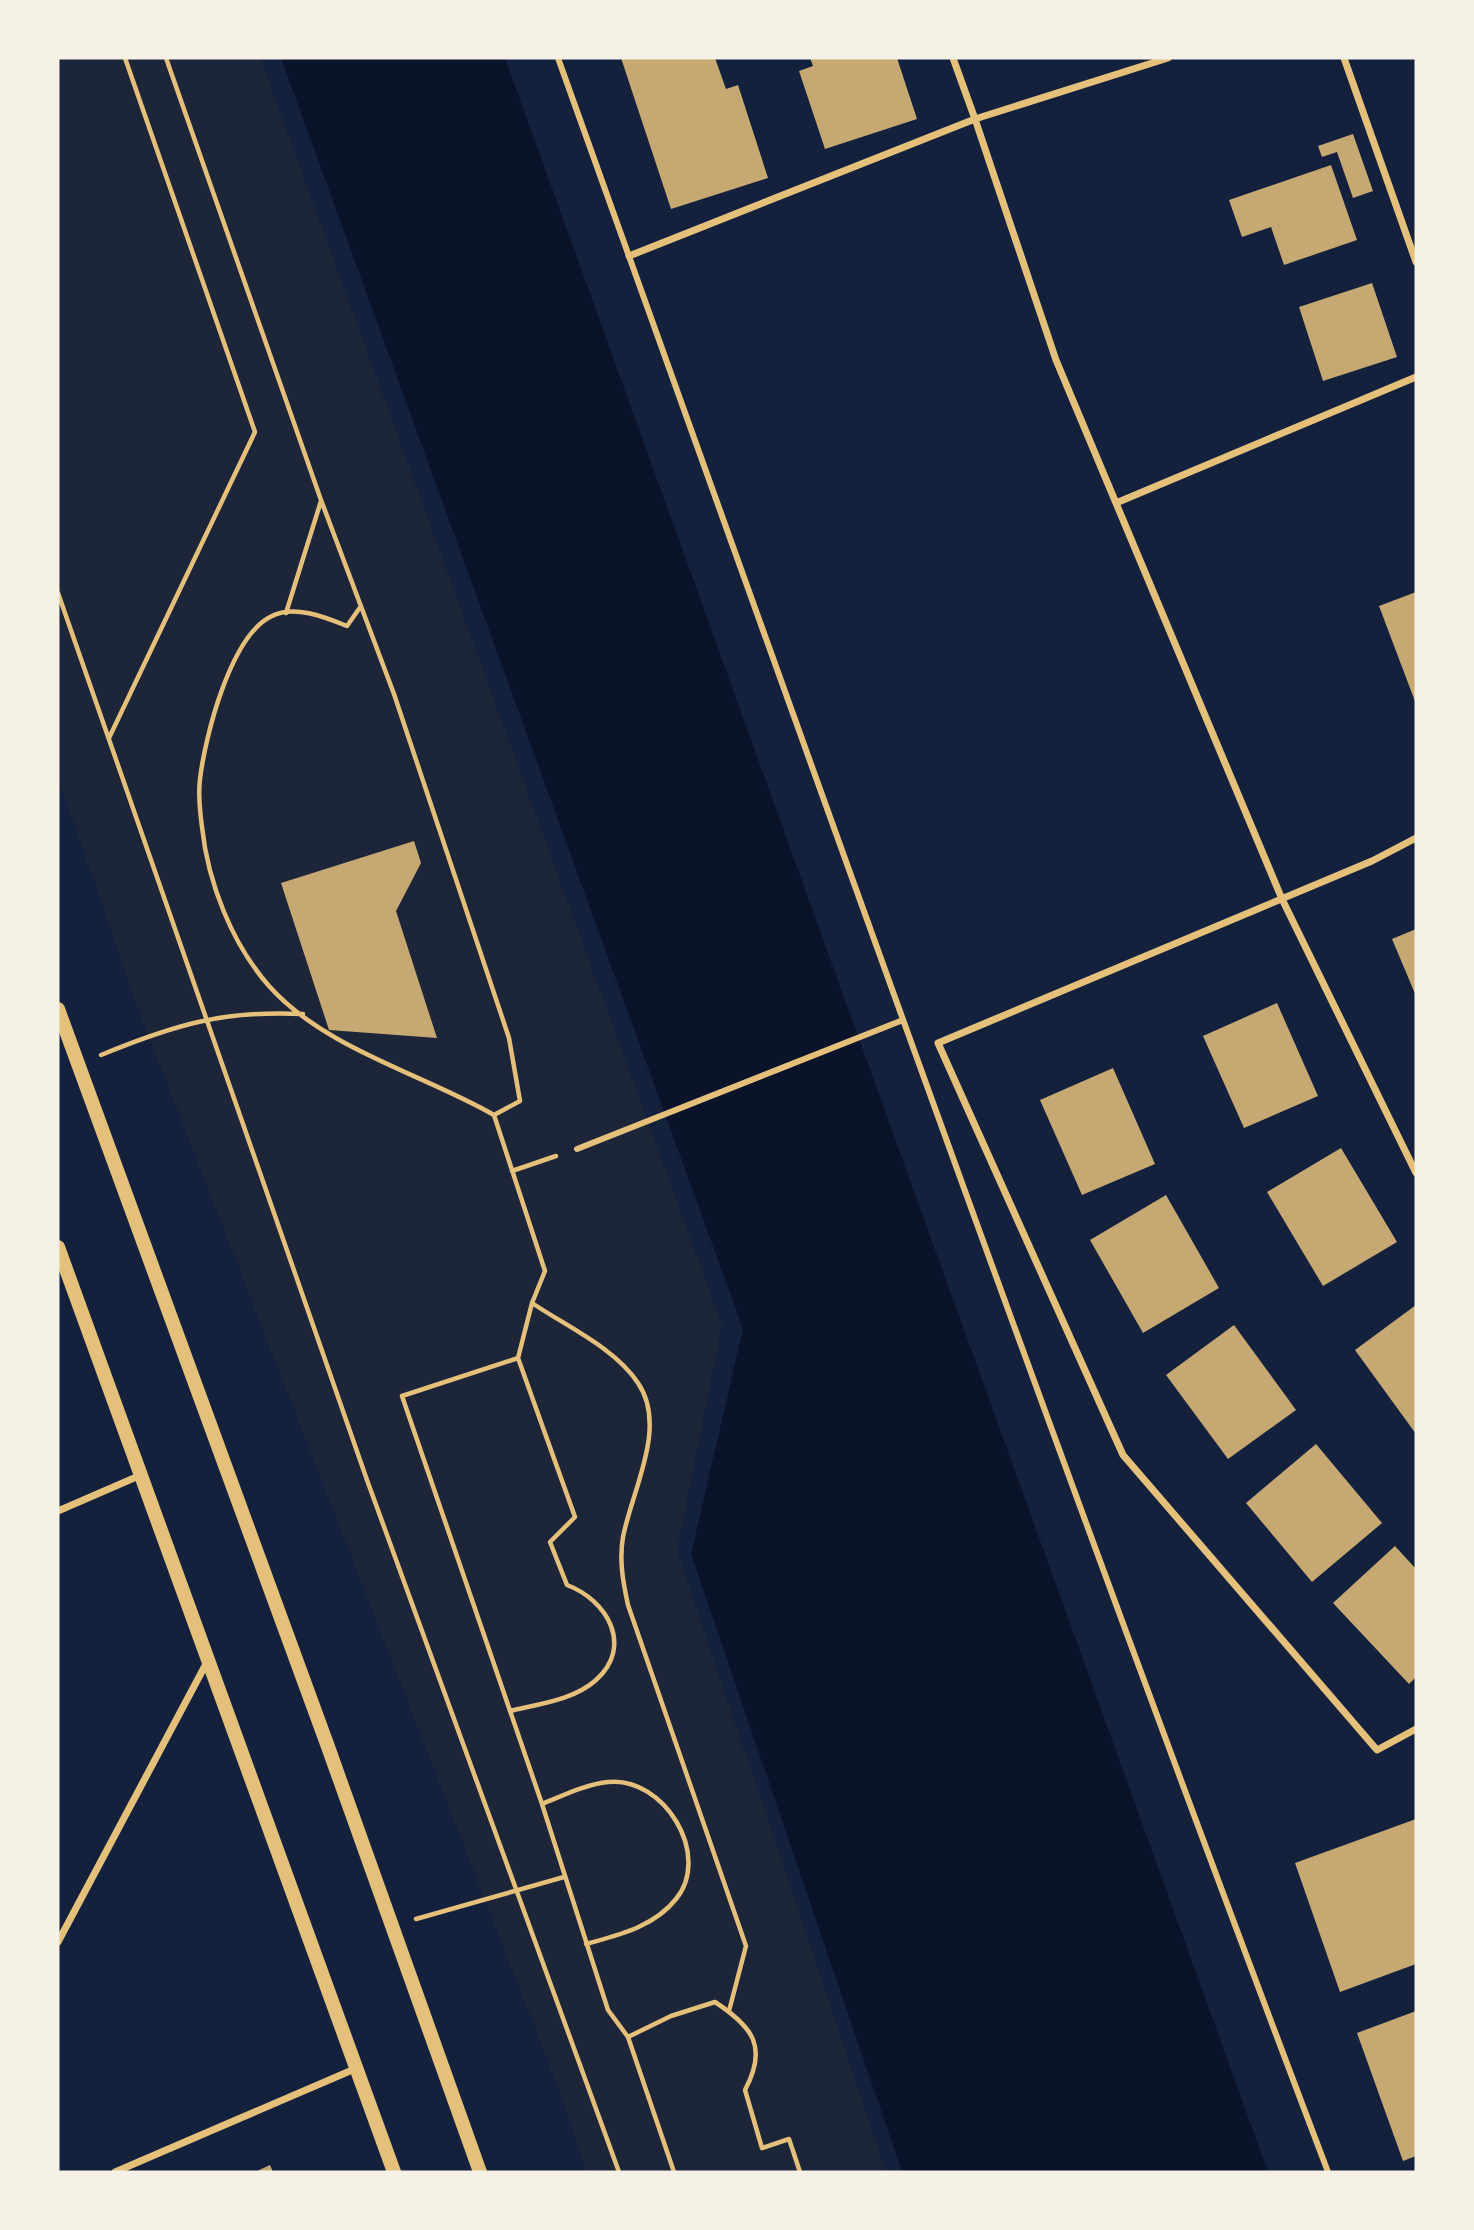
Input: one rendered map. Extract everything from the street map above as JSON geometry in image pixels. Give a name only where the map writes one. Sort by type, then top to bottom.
[{"type":"main road","points":[[58,1009],[480,2172]]},
{"type":"main road","points":[[58,1247],[143,1474],[394,2172]]},
{"type":"street","points":[[558,58],[903,1020],[1187,1800],[1328,2172]]},
{"type":"street","points":[[953,58],[1056,360],[1115,503],[1282,899],[1416,1173]]},
{"type":"street","points":[[629,256],[975,119],[1168,58]]},
{"type":"street","points":[[1344,58],[1416,262]]},
{"type":"street","points":[[1115,503],[1416,377]]},
{"type":"street","points":[[1416,838],[1372,861],[938,1043],[1123,1455],[1377,1750],[1416,1730]]},
{"type":"street","points":[[577,1149],[903,1020]]},
{"type":"street","points":[[58,1511],[143,1474]]},
{"type":"street","points":[[58,1942],[209,1658]]},
{"type":"street","points":[[115,2172],[357,2068]]},
{"type":"path","points":[[108,739],[255,432],[125,58]]},
{"type":"path","points":[[166,58],[321,500],[362,605],[509,1038],[520,1101],[494,1115]]},
{"type":"path","points":[[286,613],[321,500]]},
{"type":"path","points":[[58,593],[514,1890],[619,2172]]},
{"type":"path","points":[[362,605],[347,626],[300,612],[270,617],[244,642],[214,712],[200,780],[202,829],[219,898],[239,944],[270,987],[355,1049],[387,1066],[458,1095],[494,1115],[545,1271],[532,1303],[518,1358],[575,1517],[550,1542],[567,1585],[584,1591],[607,1614],[617,1639],[609,1664],[595,1681],[561,1699],[510,1711]]},
{"type":"path","points":[[78,1064],[135,1041],[206,1018],[262,1012],[304,1014]]},
{"type":"path","points":[[512,1171],[577,1149]]},
{"type":"path","points":[[532,1303],[626,1368],[638,1383],[650,1408],[649,1436],[623,1538],[621,1571],[628,1605],[746,1945],[729,2011]]},
{"type":"path","points":[[518,1358],[402,1396],[542,1804],[608,2010],[628,2037],[674,2172]]},
{"type":"path","points":[[542,1804],[610,1781],[650,1791],[678,1822],[690,1869],[677,1899],[645,1925],[586,1944]]},
{"type":"path","points":[[392,1926],[564,1877]]},
{"type":"path","points":[[628,2037],[671,2016],[715,2002],[741,2018],[757,2044],[754,2072],[745,2090],[762,2148],[789,2139],[800,2172]]},
{"type":"shaded area","points":[[58,58],[260,58],[722,1326],[677,1551],[886,2172],[587,2172],[565,2105],[139,1011],[58,777]]},
{"type":"shaded area","points":[[281,58],[505,58],[1268,2172],[902,2172],[691,1554],[743,1329]]},
{"type":"building","points":[[621,58],[715,58],[726,89],[738,85],[768,178],[671,209]]},
{"type":"building","points":[[810,58],[897,58],[917,119],[825,149],[799,71],[813,66]]},
{"type":"building","points":[[1353,134],[1373,191],[1353,198],[1337,152],[1322,157],[1318,146]]},
{"type":"building","points":[[1331,165],[1357,240],[1284,265],[1271,227],[1242,237],[1229,200]]},
{"type":"building","points":[[1372,283],[1397,357],[1323,381],[1299,307]]},
{"type":"building","points":[[1416,592],[1416,704],[1379,606]]},
{"type":"building","points":[[414,841],[421,863],[396,911],[437,1038],[329,1030],[281,883]]},
{"type":"building","points":[[1416,929],[1416,996],[1392,939]]},
{"type":"building","points":[[1277,1003],[1318,1096],[1244,1128],[1203,1036]]},
{"type":"building","points":[[1113,1068],[1155,1164],[1082,1195],[1040,1100]]},
{"type":"building","points":[[1341,1148],[1397,1242],[1323,1286],[1267,1192]]},
{"type":"building","points":[[1166,1195],[1219,1288],[1143,1333],[1090,1240]]},
{"type":"building","points":[[1416,1305],[1416,1434],[1355,1350]]},
{"type":"building","points":[[1234,1325],[1296,1410],[1228,1459],[1166,1375]]},
{"type":"building","points":[[1316,1444],[1382,1523],[1312,1582],[1246,1503]]},
{"type":"building","points":[[1395,1546],[1416,1569],[1416,1677],[1409,1684],[1333,1603]]},
{"type":"building","points":[[1416,1819],[1416,1964],[1340,1992],[1295,1863]]},
{"type":"building","points":[[1416,2011],[1416,2156],[1403,2161],[1357,2033]]},
{"type":"building","points":[[270,2165],[273,2172],[255,2172]]}]
